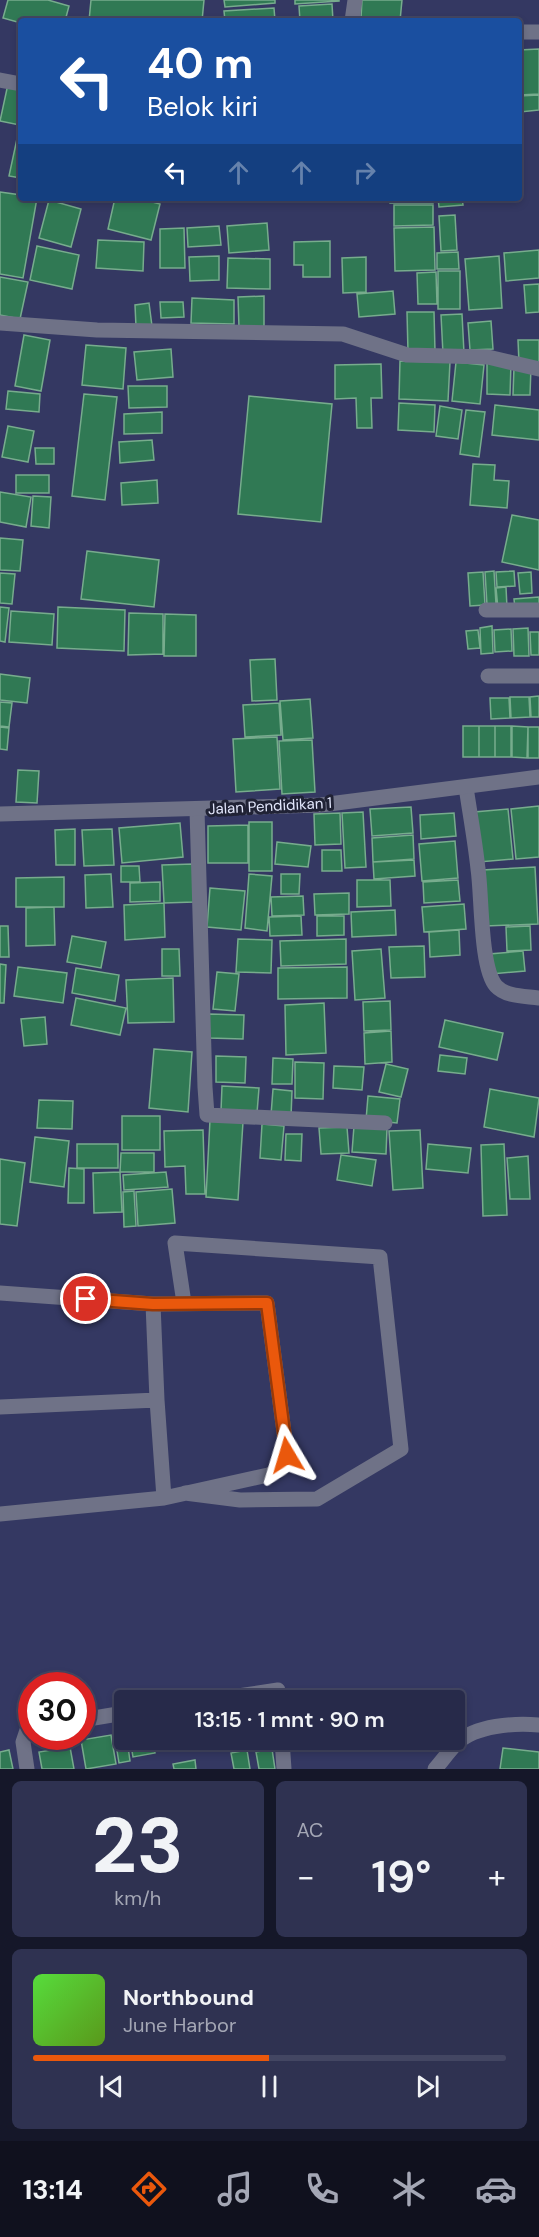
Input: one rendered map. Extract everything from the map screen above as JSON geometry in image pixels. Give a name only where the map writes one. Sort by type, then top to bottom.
[{"type":"street","points":[[352,18],[355,0]]},
{"type":"street","points":[[522,32],[539,32]]},
{"type":"street","points":[[0,80],[18,83]]},
{"type":"street","points":[[0,323],[97,330],[342,334],[407,355],[488,357],[539,369]]},
{"type":"street","points":[[486,610],[539,610]]},
{"type":"street","points":[[488,676],[539,676]]},
{"type":"street","name":"Jalan Pendidikan 1","points":[[0,814],[321,805],[539,777]]},
{"type":"street","points":[[466,787],[478,869],[486,960],[491,979],[497,988],[506,993],[539,998]]},
{"type":"street","points":[[197,810],[207,1116],[385,1123]]},
{"type":"street","points":[[184,1303],[175,1243],[380,1257],[401,1449],[317,1499],[240,1500],[185,1493]]},
{"type":"street","points":[[0,1293],[153,1304],[267,1303],[287,1455],[286,1464],[275,1472],[164,1498],[0,1514]]},
{"type":"street","points":[[153,1304],[164,1498]]},
{"type":"street","points":[[0,1407],[157,1400]]},
{"type":"street","points":[[96,1717],[114,1714]]},
{"type":"street","points":[[435,1769],[459,1742],[485,1729],[518,1723],[539,1725]]},
{"type":"street","points":[[24,1750],[27,1769]]},
{"type":"street","points":[[283,1750],[284,1769]]},
{"type":"building","points":[[8,0],[48,0],[69,6],[66,18],[18,18],[18,22],[3,18]]},
{"type":"building","points":[[91,0],[204,0],[202,18],[89,18]]},
{"type":"building","points":[[224,0],[275,0],[275,3],[225,7]]},
{"type":"building","points":[[295,0],[339,0],[339,1],[295,4]]},
{"type":"building","points":[[362,0],[402,0],[400,18],[361,18]]},
{"type":"building","points":[[332,4],[333,18],[300,18],[299,6]]},
{"type":"building","points":[[274,8],[275,18],[225,18],[224,11]]},
{"type":"building","points":[[539,49],[539,94],[522,95],[522,50]]},
{"type":"building","points":[[8,84],[18,86],[18,125],[0,121]]},
{"type":"building","points":[[539,95],[539,110],[522,112],[522,96]]},
{"type":"building","points":[[18,134],[18,178],[9,176]]},
{"type":"building","points":[[0,192],[18,195],[18,201],[36,201],[23,278],[0,274]]},
{"type":"building","points":[[49,201],[81,209],[71,247],[39,238]]},
{"type":"building","points":[[114,201],[148,201],[160,204],[151,240],[108,229]]},
{"type":"building","points":[[390,201],[433,201],[433,203],[390,203]]},
{"type":"building","points":[[438,201],[462,201],[463,205],[439,207]]},
{"type":"building","points":[[394,205],[433,205],[433,225],[394,226]]},
{"type":"building","points":[[455,215],[457,250],[441,251],[439,216]]},
{"type":"building","points":[[267,223],[269,250],[229,253],[227,226]]},
{"type":"building","points":[[219,226],[221,245],[188,247],[187,228]]},
{"type":"building","points":[[434,227],[435,270],[395,271],[394,228]]},
{"type":"building","points":[[184,228],[185,268],[160,268],[160,229]]},
{"type":"building","points":[[98,240],[144,242],[143,271],[96,268]]},
{"type":"building","points":[[330,241],[330,277],[303,277],[303,265],[294,265],[294,242]]},
{"type":"building","points":[[37,246],[79,255],[72,289],[30,280]]},
{"type":"building","points":[[539,250],[539,278],[506,281],[504,253]]},
{"type":"building","points":[[458,252],[459,269],[437,269],[437,253]]},
{"type":"building","points":[[219,256],[219,280],[190,281],[189,257]]},
{"type":"building","points":[[499,256],[502,308],[469,310],[465,259]]},
{"type":"building","points":[[366,257],[366,292],[343,293],[342,258]]},
{"type":"building","points":[[228,258],[270,259],[270,289],[227,288]]},
{"type":"building","points":[[438,271],[460,271],[460,309],[438,309]]},
{"type":"building","points":[[436,272],[437,304],[418,304],[417,273]]},
{"type":"building","points":[[0,277],[28,282],[20,319],[0,315]]},
{"type":"building","points":[[539,284],[539,312],[526,313],[524,285]]},
{"type":"building","points":[[393,291],[395,314],[359,317],[357,294]]},
{"type":"building","points":[[264,296],[264,327],[239,328],[238,297]]},
{"type":"building","points":[[192,298],[234,300],[234,324],[191,323]]},
{"type":"building","points":[[160,302],[183,302],[184,317],[161,318]]},
{"type":"building","points":[[149,303],[152,326],[136,327],[135,305]]},
{"type":"building","points":[[407,312],[434,312],[435,351],[408,352]]},
{"type":"building","points":[[462,314],[464,353],[443,354],[441,315]]},
{"type":"building","points":[[491,321],[493,349],[470,350],[468,323]]},
{"type":"building","points":[[24,335],[50,340],[41,391],[15,386]]},
{"type":"building","points":[[518,340],[539,340],[539,363],[519,363]]},
{"type":"building","points":[[86,345],[126,348],[123,389],[82,385]]},
{"type":"building","points":[[171,349],[173,377],[137,380],[134,352]]},
{"type":"building","points":[[400,361],[450,362],[448,401],[399,399]]},
{"type":"building","points":[[456,362],[484,365],[480,404],[452,401]]},
{"type":"building","points":[[487,362],[511,363],[510,395],[487,394]]},
{"type":"building","points":[[381,364],[382,398],[371,398],[372,428],[357,428],[356,398],[335,399],[335,365]]},
{"type":"building","points":[[514,367],[531,367],[530,395],[513,395]]},
{"type":"building","points":[[128,386],[167,386],[167,407],[129,408]]},
{"type":"building","points":[[8,391],[40,394],[39,412],[6,409]]},
{"type":"building","points":[[84,394],[117,397],[105,500],[72,496]]},
{"type":"building","points":[[249,396],[332,404],[321,522],[238,514]]},
{"type":"building","points":[[399,403],[435,405],[434,432],[398,430]]},
{"type":"building","points":[[495,405],[539,410],[539,440],[492,435]]},
{"type":"building","points":[[440,406],[462,410],[458,439],[436,436]]},
{"type":"building","points":[[466,410],[485,412],[479,457],[460,454]]},
{"type":"building","points":[[162,412],[162,433],[124,434],[124,414]]},
{"type":"building","points":[[8,426],[34,431],[28,462],[2,457]]},
{"type":"building","points":[[152,440],[154,460],[120,463],[119,442]]},
{"type":"building","points":[[35,448],[54,448],[54,464],[36,464]]},
{"type":"building","points":[[473,464],[495,465],[494,480],[509,481],[507,508],[470,505]]},
{"type":"building","points":[[16,475],[49,475],[49,493],[16,493]]},
{"type":"building","points":[[157,480],[158,503],[122,505],[121,483]]},
{"type":"building","points":[[0,492],[31,497],[26,527],[0,522]]},
{"type":"building","points":[[33,496],[51,497],[49,528],[31,526]]},
{"type":"building","points":[[512,515],[539,520],[539,570],[502,562]]},
{"type":"building","points":[[0,538],[23,540],[20,571],[0,570]]},
{"type":"building","points":[[87,551],[159,560],[154,607],[81,599]]},
{"type":"building","points":[[494,571],[496,604],[487,605],[485,572]]},
{"type":"building","points":[[514,571],[515,586],[497,587],[496,572]]},
{"type":"building","points":[[483,572],[485,605],[470,606],[468,573]]},
{"type":"building","points":[[531,572],[532,593],[520,594],[518,573]]},
{"type":"building","points":[[0,573],[15,574],[12,604],[0,603]]},
{"type":"building","points":[[506,587],[507,608],[498,609],[496,588]]},
{"type":"building","points":[[539,597],[539,607],[515,609],[514,599]]},
{"type":"building","points":[[0,607],[9,608],[5,642],[0,641]]},
{"type":"building","points":[[58,607],[125,610],[124,651],[57,648]]},
{"type":"building","points":[[11,611],[54,614],[52,645],[9,642]]},
{"type":"building","points":[[129,613],[163,614],[163,654],[128,655]]},
{"type":"building","points":[[165,614],[196,615],[196,656],[164,656]]},
{"type":"building","points":[[492,626],[493,653],[481,654],[480,628]]},
{"type":"building","points":[[528,628],[529,656],[514,656],[513,629]]},
{"type":"building","points":[[511,629],[512,651],[495,652],[494,630]]},
{"type":"building","points":[[478,630],[480,648],[468,649],[466,631]]},
{"type":"building","points":[[530,632],[539,632],[539,655],[531,655]]},
{"type":"building","points":[[275,659],[277,700],[252,701],[250,660]]},
{"type":"building","points":[[0,674],[30,678],[27,703],[0,700]]},
{"type":"building","points":[[539,696],[539,717],[531,717],[530,697]]},
{"type":"building","points":[[510,697],[529,697],[530,717],[511,718]]},
{"type":"building","points":[[490,698],[509,698],[510,718],[491,719]]},
{"type":"building","points":[[310,699],[313,738],[283,740],[280,701]]},
{"type":"building","points":[[0,702],[12,703],[9,727],[0,726]]},
{"type":"building","points":[[279,703],[281,735],[245,737],[243,705]]},
{"type":"building","points":[[463,726],[479,726],[479,757],[463,757]]},
{"type":"building","points":[[479,726],[495,726],[495,757],[479,757]]},
{"type":"building","points":[[495,726],[511,726],[511,757],[495,757]]},
{"type":"building","points":[[512,726],[528,727],[527,758],[512,757]]},
{"type":"building","points":[[0,727],[9,728],[7,750],[0,749]]},
{"type":"building","points":[[528,727],[539,727],[539,758],[528,758]]},
{"type":"building","points":[[277,737],[280,789],[236,792],[233,739]]},
{"type":"building","points":[[312,740],[315,792],[282,794],[279,741]]},
{"type":"building","points":[[18,770],[39,771],[37,803],[16,802]]},
{"type":"building","points":[[539,806],[539,857],[516,859],[511,809]]},
{"type":"building","points":[[411,807],[413,833],[372,836],[370,809]]},
{"type":"building","points":[[508,809],[513,859],[479,862],[474,812]]},
{"type":"building","points":[[363,812],[366,867],[345,868],[342,813]]},
{"type":"building","points":[[340,813],[341,844],[315,845],[314,814]]},
{"type":"building","points":[[454,813],[456,836],[421,839],[420,815]]},
{"type":"building","points":[[249,822],[272,822],[272,871],[249,871]]},
{"type":"building","points":[[180,823],[183,857],[122,863],[119,828]]},
{"type":"building","points":[[248,825],[248,863],[208,863],[208,826]]},
{"type":"building","points":[[75,829],[75,865],[56,865],[55,830]]},
{"type":"building","points":[[112,829],[114,865],[84,866],[82,830]]},
{"type":"building","points":[[413,835],[414,859],[373,862],[372,838]]},
{"type":"building","points":[[455,841],[458,878],[422,881],[419,844]]},
{"type":"building","points":[[277,842],[311,846],[308,867],[275,864]]},
{"type":"building","points":[[322,850],[341,850],[342,871],[322,871]]},
{"type":"building","points":[[414,860],[415,876],[374,879],[373,862]]},
{"type":"building","points":[[193,864],[194,902],[164,903],[162,865]]},
{"type":"building","points":[[121,866],[139,866],[140,882],[121,882]]},
{"type":"building","points":[[535,867],[538,924],[485,926],[482,870]]},
{"type":"building","points":[[111,874],[113,907],[86,908],[85,875]]},
{"type":"building","points":[[249,874],[272,876],[267,931],[245,928]]},
{"type":"building","points":[[281,874],[300,874],[299,894],[281,894]]},
{"type":"building","points":[[64,877],[64,907],[16,907],[16,878]]},
{"type":"building","points":[[357,880],[390,880],[391,906],[357,907]]},
{"type":"building","points":[[458,880],[460,901],[424,903],[423,882]]},
{"type":"building","points":[[160,882],[160,901],[130,902],[130,883]]},
{"type":"building","points":[[210,888],[245,891],[241,930],[207,927]]},
{"type":"building","points":[[349,893],[349,914],[315,915],[314,894]]},
{"type":"building","points":[[303,896],[304,915],[272,916],[271,897]]},
{"type":"building","points":[[164,903],[165,937],[125,940],[124,905]]},
{"type":"building","points":[[464,904],[466,929],[424,932],[422,907]]},
{"type":"building","points":[[54,907],[55,945],[26,946],[26,908]]},
{"type":"building","points":[[395,910],[396,935],[352,937],[351,912]]},
{"type":"building","points":[[301,916],[302,935],[270,936],[269,917]]},
{"type":"building","points":[[317,916],[344,916],[344,935],[317,936]]},
{"type":"building","points":[[0,926],[8,926],[9,957],[0,957]]},
{"type":"building","points":[[530,926],[531,950],[507,951],[506,927]]},
{"type":"building","points":[[459,930],[460,955],[430,957],[429,932]]},
{"type":"building","points":[[72,936],[106,942],[101,968],[67,962]]},
{"type":"building","points":[[238,939],[272,940],[271,973],[236,972]]},
{"type":"building","points":[[346,939],[346,964],[281,966],[280,941]]},
{"type":"building","points":[[424,946],[425,977],[391,978],[389,947]]},
{"type":"building","points":[[162,949],[179,949],[180,976],[162,976]]},
{"type":"building","points":[[381,949],[385,998],[355,1000],[352,951]]},
{"type":"building","points":[[523,951],[525,971],[491,974],[489,954]]},
{"type":"building","points":[[0,964],[6,965],[4,1003],[0,1003]]},
{"type":"building","points":[[18,967],[67,973],[63,1003],[14,996]]},
{"type":"building","points":[[347,967],[347,998],[278,999],[278,968]]},
{"type":"building","points":[[76,968],[119,975],[115,1001],[72,993]]},
{"type":"building","points":[[217,972],[239,974],[235,1011],[213,1009]]},
{"type":"building","points":[[173,978],[174,1022],[128,1023],[126,980]]},
{"type":"building","points":[[76,998],[126,1008],[120,1035],[71,1025]]},
{"type":"building","points":[[390,1001],[391,1030],[364,1031],[363,1002]]},
{"type":"building","points":[[324,1003],[326,1053],[286,1055],[285,1005]]},
{"type":"building","points":[[209,1014],[244,1015],[243,1039],[209,1038]]},
{"type":"building","points":[[45,1017],[47,1044],[24,1046],[21,1019]]},
{"type":"building","points":[[445,1020],[503,1033],[497,1060],[439,1047]]},
{"type":"building","points":[[391,1031],[392,1062],[365,1064],[364,1033]]},
{"type":"building","points":[[154,1049],[192,1052],[188,1112],[149,1108]]},
{"type":"building","points":[[440,1055],[467,1058],[465,1074],[438,1071]]},
{"type":"building","points":[[216,1056],[246,1057],[245,1083],[216,1082]]},
{"type":"building","points":[[273,1058],[293,1059],[292,1084],[272,1084]]},
{"type":"building","points":[[295,1062],[324,1063],[323,1099],[295,1098]]},
{"type":"building","points":[[386,1064],[408,1069],[401,1097],[379,1092]]},
{"type":"building","points":[[334,1066],[364,1067],[362,1090],[333,1088]]},
{"type":"building","points":[[222,1086],[259,1088],[257,1113],[221,1111]]},
{"type":"building","points":[[273,1089],[292,1091],[291,1117],[271,1115]]},
{"type":"building","points":[[490,1089],[539,1098],[534,1137],[484,1127]]},
{"type":"building","points":[[368,1096],[400,1099],[397,1123],[366,1120]]},
{"type":"building","points":[[39,1100],[73,1101],[72,1129],[37,1128]]},
{"type":"building","points":[[122,1116],[160,1116],[160,1150],[122,1150]]},
{"type":"building","points":[[210,1120],[243,1122],[238,1200],[206,1197]]},
{"type":"building","points":[[262,1124],[284,1126],[281,1160],[260,1158]]},
{"type":"building","points":[[354,1126],[387,1128],[386,1154],[352,1152]]},
{"type":"building","points":[[347,1127],[349,1153],[321,1154],[319,1128]]},
{"type":"building","points":[[203,1130],[205,1194],[186,1194],[185,1166],[165,1167],[164,1131]]},
{"type":"building","points":[[420,1130],[423,1188],[393,1190],[389,1131]]},
{"type":"building","points":[[286,1134],[302,1134],[301,1161],[285,1160]]},
{"type":"building","points":[[35,1137],[69,1141],[64,1187],[30,1182]]},
{"type":"building","points":[[77,1144],[118,1144],[118,1168],[77,1168]]},
{"type":"building","points":[[428,1144],[471,1148],[468,1173],[426,1169]]},
{"type":"building","points":[[504,1144],[507,1215],[483,1216],[481,1145]]},
{"type":"building","points":[[121,1153],[154,1153],[154,1172],[120,1172]]},
{"type":"building","points":[[341,1155],[376,1160],[372,1186],[337,1180]]},
{"type":"building","points":[[528,1156],[530,1199],[510,1199],[507,1158]]},
{"type":"building","points":[[0,1159],[25,1163],[17,1226],[0,1224]]},
{"type":"building","points":[[69,1168],[84,1169],[84,1203],[68,1203]]},
{"type":"building","points":[[120,1172],[122,1212],[94,1213],[93,1173]]},
{"type":"building","points":[[166,1172],[168,1187],[124,1190],[123,1175]]},
{"type":"building","points":[[172,1189],[175,1223],[138,1226],[136,1192]]},
{"type":"building","points":[[134,1191],[136,1226],[124,1227],[123,1192]]},
{"type":"building","points":[[111,1735],[116,1764],[86,1769],[83,1750],[96,1750],[96,1738]]},
{"type":"building","points":[[503,1748],[539,1752],[539,1769],[500,1769]]},
{"type":"building","points":[[9,1750],[13,1769],[0,1769],[0,1752]]},
{"type":"building","points":[[71,1750],[74,1769],[42,1769],[39,1752]]},
{"type":"building","points":[[117,1750],[128,1750],[130,1761],[119,1763]]},
{"type":"building","points":[[132,1750],[155,1750],[155,1753],[133,1757]]},
{"type":"building","points":[[247,1750],[250,1769],[234,1769],[231,1753]]},
{"type":"building","points":[[272,1750],[275,1769],[259,1769],[256,1752]]},
{"type":"building","points":[[195,1760],[196,1769],[174,1769],[173,1764]]},
{"type":"route","points":[[86,1299],[153,1304],[267,1303],[287,1455]]}]
